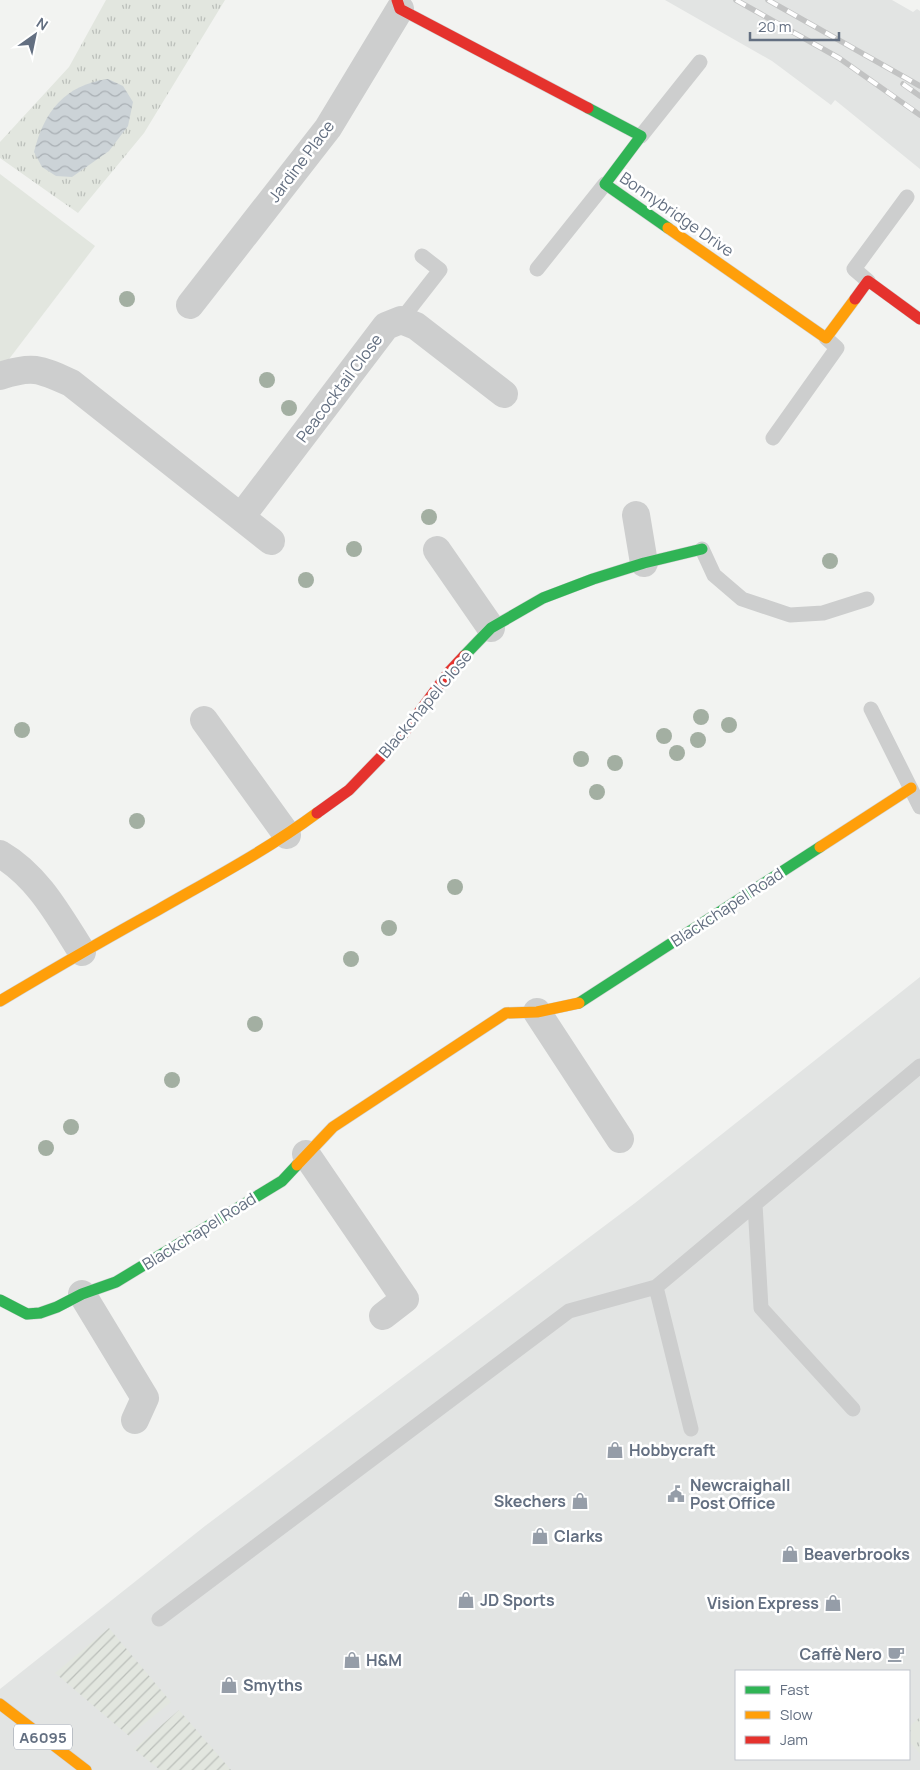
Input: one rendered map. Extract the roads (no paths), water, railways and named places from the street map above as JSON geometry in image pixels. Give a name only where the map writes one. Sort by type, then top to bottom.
[{"type":"street","points":[[398,4],[641,136]]},
{"type":"street","name":"Jardine Place","points":[[190,305],[328,128],[398,4]]},
{"type":"street","name":"Bonnybridge Drive","points":[[641,136],[605,184],[826,338]]},
{"type":"street","points":[[826,338],[868,281],[920,319]]},
{"type":"street","points":[[401,320],[416,326],[504,394]]},
{"type":"street","name":"Peacocktail Close","points":[[241,517],[386,326],[401,320]]},
{"type":"street","points":[[0,376],[20,369],[42,370],[71,383],[271,541]]},
{"type":"street","points":[[636,515],[644,563]]},
{"type":"street","name":"Blackchapel Close","points":[[0,1001],[82,952],[248,859],[287,835],[349,790],[403,734],[449,672],[491,628],[543,598],[644,563],[702,549]]},
{"type":"street","points":[[437,550],[491,628]]},
{"type":"street","points":[[204,720],[287,835]]},
{"type":"street","name":"Blackchapel Road","points":[[0,1300],[27,1314],[40,1313],[57,1307],[82,1294],[116,1282],[282,1180],[332,1127],[506,1013],[537,1012],[578,1004],[911,788]]},
{"type":"street","points":[[0,854],[15,862],[46,895],[82,952]]},
{"type":"street","points":[[537,1012],[620,1139]]},
{"type":"street","points":[[306,1154],[405,1300],[383,1316]]},
{"type":"street","points":[[82,1294],[145,1398],[135,1420]]},
{"type":"street","name":"A6095","points":[[0,1704],[86,1770]]},
{"type":"lane","points":[[641,136],[700,62]]},
{"type":"lane","points":[[537,270],[605,184]]},
{"type":"lane","points":[[868,281],[854,269],[907,197]]},
{"type":"lane","points":[[401,320],[440,270],[422,256]]},
{"type":"lane","points":[[773,438],[838,348],[826,338]]},
{"type":"lane","points":[[702,549],[714,575],[742,599],[790,615],[823,613],[867,599]]},
{"type":"lane","points":[[871,709],[920,807]]},
{"type":"lane","points":[[159,1619],[569,1311],[656,1287],[920,1066]]},
{"type":"lane","points":[[755,1204],[761,1308],[853,1409]]},
{"type":"lane","points":[[656,1287],[691,1429]]},
{"type":"water","points":[[108,79],[123,86],[133,102],[128,126],[109,151],[72,177],[56,176],[42,167],[34,152],[38,137],[50,112],[68,94],[80,87]]},
{"type":"railway","points":[[736,0],[839,58],[920,115]]},
{"type":"railway","points":[[768,0],[920,86]]},
{"type":"railway","points":[[903,84],[920,96]]},
{"type":"place","name":"Hobbycraft","points":[[615,1450]]},
{"type":"place","name":"Newcraighall Post Office","points":[[676,1494]]},
{"type":"place","name":"Skechers","points":[[580,1501]]},
{"type":"place","name":"Clarks","points":[[540,1536]]},
{"type":"place","name":"Beaverbrooks","points":[[790,1554]]},
{"type":"place","name":"JD Sports","points":[[466,1600]]},
{"type":"place","name":"Vision Express","points":[[833,1603]]},
{"type":"place","name":"Caffè Nero","points":[[896,1654]]},
{"type":"place","name":"H&M","points":[[352,1660]]},
{"type":"place","name":"Smyths","points":[[229,1685]]}]
